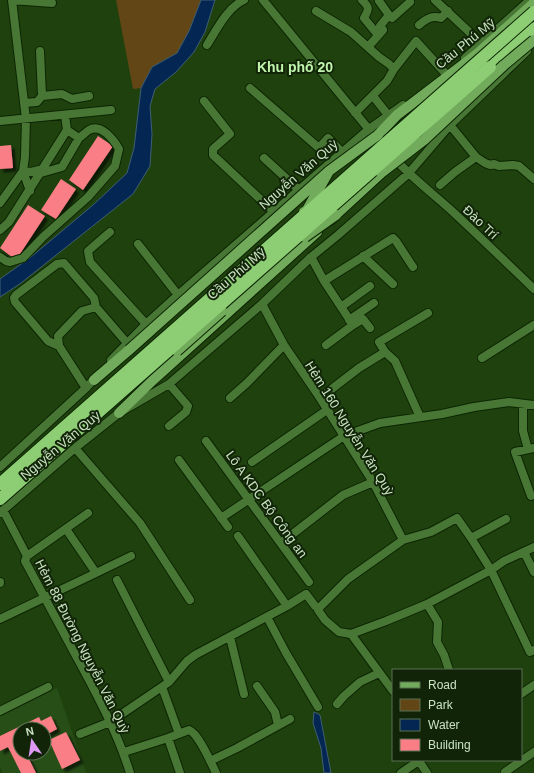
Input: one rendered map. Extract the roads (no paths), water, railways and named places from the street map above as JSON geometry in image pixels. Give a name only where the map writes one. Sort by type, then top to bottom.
[{"type":"highway","name":"Cầu Phú Mỹ","points":[[1,507],[486,63],[534,12]]},
{"type":"highway","name":"Cầu Phú Mỹ","points":[[0,484],[309,213],[486,63],[534,28]]},
{"type":"main road","name":"Cầu Phú Mỹ","points":[[378,135],[397,115],[477,54],[534,3]]},
{"type":"main road","name":"Cầu Phú Mỹ","points":[[381,173],[424,140],[504,64],[534,40]]},
{"type":"main road","name":"Cầu Phú Mỹ","points":[[128,346],[329,171],[378,135],[486,63]]},
{"type":"main road","name":"Cầu Phú Mỹ","points":[[153,380],[381,173],[486,63]]},
{"type":"main road","name":"Cầu Phú Mỹ","points":[[0,479],[307,210],[329,171]]},
{"type":"main road","name":"Cầu Phú Mỹ","points":[[1,507],[311,232],[336,215]]},
{"type":"main road","name":"Nguyễn Văn Quỳ","points":[[94,380],[128,346]]},
{"type":"main road","name":"Nguyễn Văn Quỳ","points":[[119,413],[153,380]]},
{"type":"street","points":[[1,198],[22,171],[25,157],[26,119],[12,0],[52,3]]},
{"type":"street","points":[[207,45],[218,27],[232,9],[244,0]]},
{"type":"street","name":"Đào Trí","points":[[263,0],[408,174],[482,239],[534,289]]},
{"type":"street","points":[[362,0],[367,4],[368,8],[367,14],[364,18],[378,35]]},
{"type":"street","points":[[435,0],[482,43]]},
{"type":"street","name":"Nguyễn Văn Quỳ","points":[[128,346],[146,324],[342,152],[369,129],[446,74],[530,0]]},
{"type":"street","points":[[379,1],[392,18],[410,2]]},
{"type":"street","points":[[316,11],[351,32],[394,69]]},
{"type":"street","points":[[419,25],[432,17],[441,18],[448,11]]},
{"type":"street","points":[[368,47],[383,30],[380,26],[389,15]]},
{"type":"street","points":[[356,112],[387,82],[394,69],[416,41],[446,74]]},
{"type":"street","name":"Nguyễn Văn Quỳ","points":[[1,507],[39,479],[119,413],[169,384],[262,304],[311,257],[408,174],[450,125],[534,46]]},
{"type":"street","points":[[24,103],[37,102],[42,96],[40,51]]},
{"type":"street","points":[[250,88],[319,148],[328,138],[342,152]]},
{"type":"street","points":[[42,96],[62,94],[72,99],[89,96]]},
{"type":"street","points":[[373,96],[388,115]]},
{"type":"street","points":[[204,101],[230,134],[213,149],[213,155],[274,212]]},
{"type":"street","points":[[0,121],[111,110]]},
{"type":"street","points":[[0,230],[9,222],[30,191],[66,130],[65,115]]},
{"type":"street","points":[[450,125],[476,157],[488,165],[519,166],[534,179]]},
{"type":"street","points":[[0,257],[10,262],[23,258],[43,237],[88,197],[115,166],[119,149],[107,134],[98,128],[91,128],[79,138],[62,167],[42,171],[22,171]]},
{"type":"street","points":[[66,130],[79,138]]},
{"type":"street","points":[[440,185],[454,172],[476,157]]},
{"type":"street","points":[[264,158],[299,190]]},
{"type":"street","points":[[22,171],[30,191]]},
{"type":"street","points":[[110,232],[88,251],[90,262],[146,324]]},
{"type":"street","points":[[324,281],[393,238],[412,267]]},
{"type":"street","points":[[138,244],[178,295]]},
{"type":"street","points":[[363,256],[393,284]]},
{"type":"street","points":[[311,257],[324,281],[351,323]]},
{"type":"street","points":[[59,346],[48,341],[15,302],[14,298],[57,264],[64,263],[94,298],[96,307],[128,346]]},
{"type":"street","points":[[341,307],[370,286]]},
{"type":"street","points":[[326,345],[374,303]]},
{"type":"street","name":"Hẻm 160 Nguyễn Văn Quỳ","points":[[262,304],[284,345],[320,398],[373,482],[403,540]]},
{"type":"street","points":[[86,388],[59,346],[58,336],[82,311],[96,307]]},
{"type":"street","points":[[420,418],[395,361],[385,352],[379,342],[428,313]]},
{"type":"street","points":[[351,323],[363,319],[370,328]]},
{"type":"street","points":[[482,358],[534,325]]},
{"type":"street","points":[[230,398],[247,383],[284,345]]},
{"type":"street","points":[[320,398],[354,371],[385,352]]},
{"type":"street","name":"Nguyễn Văn Quỳ","points":[[0,467],[94,380]]},
{"type":"street","points":[[169,384],[188,406],[186,412],[169,426]]},
{"type":"street","points":[[221,518],[344,436],[380,423],[420,418],[509,402],[534,405]]},
{"type":"street","points":[[523,404],[523,431],[531,449],[515,452],[531,496]]},
{"type":"street","points":[[252,462],[327,410]]},
{"type":"street","name":"Lô A KDC Bộ Công an","points":[[206,441],[309,582]]},
{"type":"street","points":[[75,448],[140,523],[190,600]]},
{"type":"street","points":[[15,453],[39,479]]},
{"type":"street","points":[[179,460],[228,527]]},
{"type":"street","points":[[281,543],[343,495],[373,482]]},
{"type":"street","name":"Hẻm 88 Đường Nguyễn Văn Quỳ","points":[[1,507],[27,556],[25,561],[89,679],[110,722],[124,752],[130,773]]},
{"type":"street","points":[[27,556],[88,513]]},
{"type":"street","points":[[319,608],[348,579],[403,540],[431,532],[457,518],[491,570],[530,652],[534,650]]},
{"type":"street","points":[[471,538],[506,519]]},
{"type":"street","points":[[66,529],[96,573]]},
{"type":"street","points":[[238,536],[287,606]]},
{"type":"street","points":[[80,734],[110,722],[166,685],[187,660],[287,606],[306,594],[315,606],[319,608],[318,610],[325,620],[339,632],[351,634],[427,604],[491,570],[504,561],[534,547]]},
{"type":"street","points":[[524,552],[534,572]]},
{"type":"street","points":[[0,619],[131,556]]},
{"type":"street","points":[[117,580],[166,685],[179,734]]},
{"type":"street","points":[[427,604],[438,622],[437,642],[444,655],[449,669]]},
{"type":"street","points":[[267,617],[318,707]]},
{"type":"street","points":[[351,634],[392,690]]},
{"type":"street","points":[[230,637],[244,694]]},
{"type":"street","points":[[337,704],[360,682],[379,673]]},
{"type":"street","points":[[522,693],[534,685]]},
{"type":"street","points":[[257,686],[275,712],[278,725]]},
{"type":"street","points":[[0,711],[48,688]]},
{"type":"street","points":[[210,761],[237,748],[290,718]]},
{"type":"street","points":[[124,752],[189,730],[193,732],[216,773]]},
{"type":"street","points":[[168,738],[179,768]]},
{"type":"street","points":[[522,760],[534,752]]},
{"type":"street","points":[[401,773],[418,761]]},
{"type":"street","points":[[420,761],[427,773]]},
{"type":"street","points":[[505,772],[521,761]]},
{"type":"water","points":[[201,0],[215,0],[205,32],[194,52],[176,72],[155,89],[150,106],[152,134],[150,166],[133,194],[21,283],[0,297],[0,279],[31,257],[93,205],[127,173],[134,148],[141,88],[152,67],[177,53],[189,31]]},
{"type":"water","points":[[314,712],[320,715],[331,773],[324,773],[321,748],[313,723]]},
{"type":"district","name":"Khu phố 20","points":[[295,67]]}]
